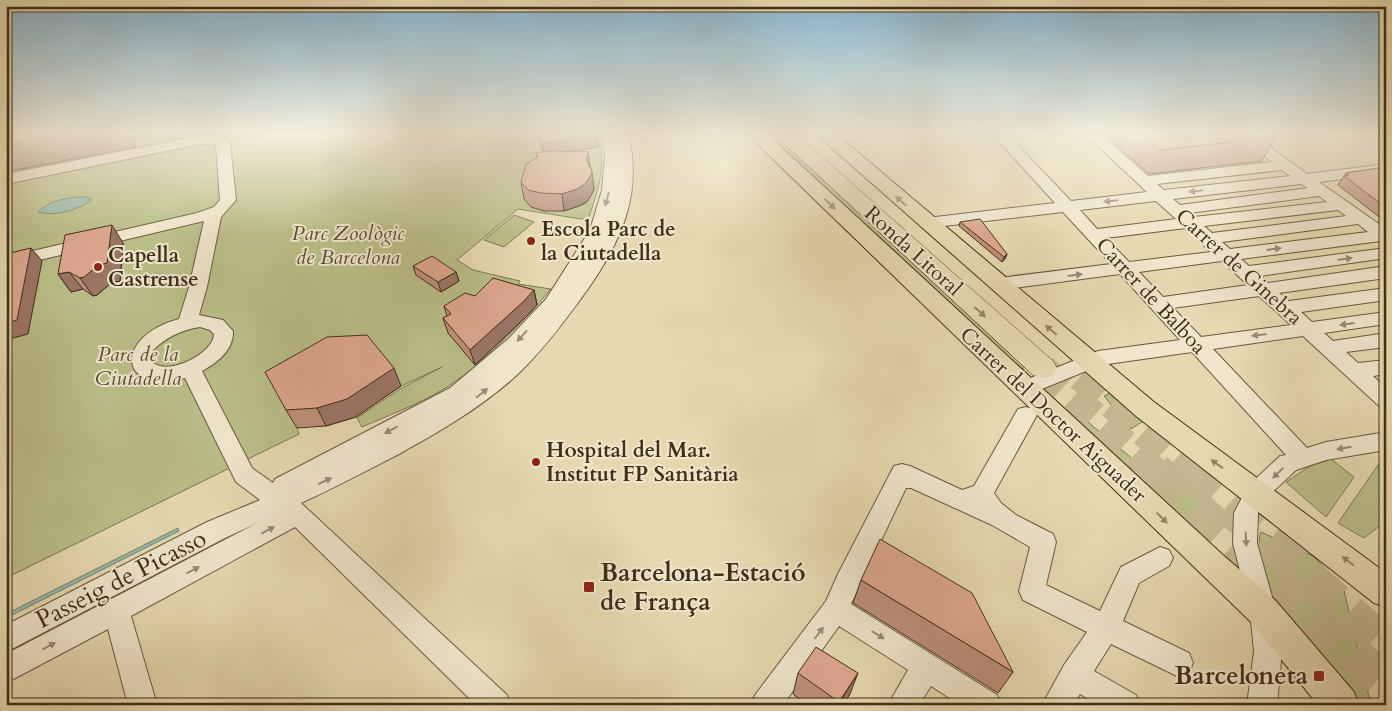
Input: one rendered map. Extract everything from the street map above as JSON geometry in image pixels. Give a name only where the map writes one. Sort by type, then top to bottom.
[{"type":"highway","name":"Ronda Litoral","points":[[820,167],[1049,379]]},
{"type":"highway","name":"Ronda Litoral","points":[[843,167],[1049,379]]},
{"type":"main road","name":"Carrer del Doctor Aiguader","points":[[796,167],[1049,379],[1213,566],[1263,611],[1341,705]]},
{"type":"main road","name":"Carrer del Doctor Aiguader","points":[[854,167],[927,223],[999,284],[1049,379],[1160,421],[1386,592]]},
{"type":"street","points":[[6,179],[65,167]]},
{"type":"street","points":[[6,263],[202,217],[216,212],[228,200],[225,167]]},
{"type":"street","points":[[6,669],[116,611],[282,502],[328,464],[457,394],[515,344],[553,303],[598,230],[610,190],[611,167]]},
{"type":"street","points":[[6,625],[328,480],[442,420],[474,399],[496,381],[542,336],[585,282],[615,227],[626,185],[625,167]]},
{"type":"street","name":"Carrer de Balboa","points":[[1031,167],[1303,458]]},
{"type":"street","name":"Carrer de Ginebra","points":[[1129,167],[1386,400]]},
{"type":"street","points":[[1144,181],[1267,167]]},
{"type":"street","points":[[1289,167],[1385,236]]},
{"type":"street","points":[[927,223],[1386,170]]},
{"type":"street","points":[[1175,210],[1322,191]]},
{"type":"street","points":[[1094,234],[1342,205]]},
{"type":"street","points":[[187,323],[198,287],[213,217],[216,212]]},
{"type":"street","points":[[1208,239],[1361,219]]},
{"type":"street","points":[[999,284],[1385,236]]},
{"type":"street","points":[[1245,272],[1386,253]]},
{"type":"street","points":[[1158,304],[1386,272]]},
{"type":"street","points":[[1285,308],[1386,294]]},
{"type":"street","points":[[970,495],[1049,379],[1098,358],[1386,318]]},
{"type":"street","points":[[200,321],[218,326],[223,332],[224,339],[221,347],[214,355],[191,369],[164,375],[145,369],[141,363],[141,356],[152,339],[163,332],[187,323],[200,321]]},
{"type":"street","points":[[1329,348],[1386,340]]},
{"type":"street","points":[[1354,371],[1386,367]]},
{"type":"street","points":[[191,369],[244,475],[282,502],[497,705]]},
{"type":"street","points":[[1262,705],[1268,651],[1263,611],[1245,543],[1246,513],[1256,493],[1288,463],[1326,451],[1386,441]]},
{"type":"street","points":[[774,701],[836,609],[847,582],[900,477],[970,495],[987,506],[999,517],[1044,542],[1032,591],[1180,663]]},
{"type":"street","name":"Passeig de Picasso","points":[[6,639],[236,521],[282,502]]},
{"type":"street","points":[[1056,705],[1107,626],[1130,576],[1160,558]]},
{"type":"street","points":[[836,609],[987,705]]},
{"type":"street","points":[[116,611],[144,705]]},
{"type":"street","points":[[902,705],[927,666]]},
{"type":"street","points":[[1074,675],[1126,705]]},
{"type":"green space","points":[[6,167],[602,167],[588,220],[518,209],[457,260],[473,270],[520,281],[518,284],[551,289],[500,344],[456,381],[403,410],[362,427],[357,418],[400,389],[442,367],[401,386],[384,363],[297,428],[299,434],[6,578]]},
{"type":"green space","points":[[800,167],[810,167],[1026,367],[1019,370]]},
{"type":"green space","points":[[514,215],[534,222],[504,247],[484,240]]},
{"type":"green space","points":[[1111,392],[1145,420],[1131,429],[1104,396]]},
{"type":"green space","points":[[1071,408],[1146,470],[1138,482],[1064,412]]},
{"type":"green space","points":[[1331,459],[1354,477],[1326,517],[1286,482],[1310,466]]},
{"type":"green space","points":[[1187,461],[1205,476],[1201,494],[1171,477]]},
{"type":"green space","points":[[1378,465],[1386,465],[1386,521],[1364,538],[1338,523]]},
{"type":"green space","points":[[1169,479],[1201,502],[1182,523],[1142,485]]},
{"type":"green space","points":[[1261,532],[1313,556],[1343,586],[1371,705],[1352,705],[1290,623],[1265,573],[1259,551]]},
{"type":"shaded area","points":[[86,197],[92,200],[73,210],[52,214],[38,212],[60,200]]},
{"type":"shaded area","points":[[178,528],[179,531],[6,618],[6,614]]},
{"type":"building","points":[[525,167],[590,167],[592,171],[585,184],[562,194],[528,190],[521,182]]},
{"type":"building","points":[[1386,167],[1386,208],[1344,176],[1349,175],[1346,173]]},
{"type":"building","points":[[980,219],[1007,254],[1004,257],[960,222]]},
{"type":"building","points":[[112,225],[107,263],[99,265],[80,278],[69,272],[58,274],[65,235]]},
{"type":"building","points":[[31,248],[17,320],[6,323],[6,288],[11,269],[6,270],[6,254]]},
{"type":"building","points":[[432,256],[456,272],[438,282],[413,266]]},
{"type":"building","points":[[493,278],[534,290],[470,350],[443,318],[451,314],[444,306],[465,293],[475,296]]},
{"type":"building","points":[[367,335],[394,368],[347,399],[317,408],[286,410],[265,372],[327,337]]},
{"type":"building","points":[[880,539],[972,593],[1013,672],[861,580]]},
{"type":"building","points":[[816,647],[858,673],[839,702],[798,673]]},
{"type":"tunnel","points":[[1043,368],[1156,472]]},
{"type":"tunnel","points":[[1080,377],[1188,472]]},
{"type":"tunnel","points":[[1155,470],[1386,683]]},
{"type":"tunnel","points":[[1187,470],[1386,645]]},
{"type":"place","name":"Escola Parc de la Ciutadella","points":[[531,241]]},
{"type":"place","name":"Capella Castrense","points":[[98,267]]},
{"type":"place","name":"Hospital del Mar. Institut FP Sanitària","points":[[536,462]]},
{"type":"place","name":"Barcelona-Estació de França","points":[[589,587]]},
{"type":"place","name":"Barceloneta","points":[[1319,676]]},
{"type":"park label","name":"Parc Zoològic de Barcelona","points":[[348,245]]},
{"type":"park label","name":"Parc de la Ciutadella","points":[[138,366]]}]
